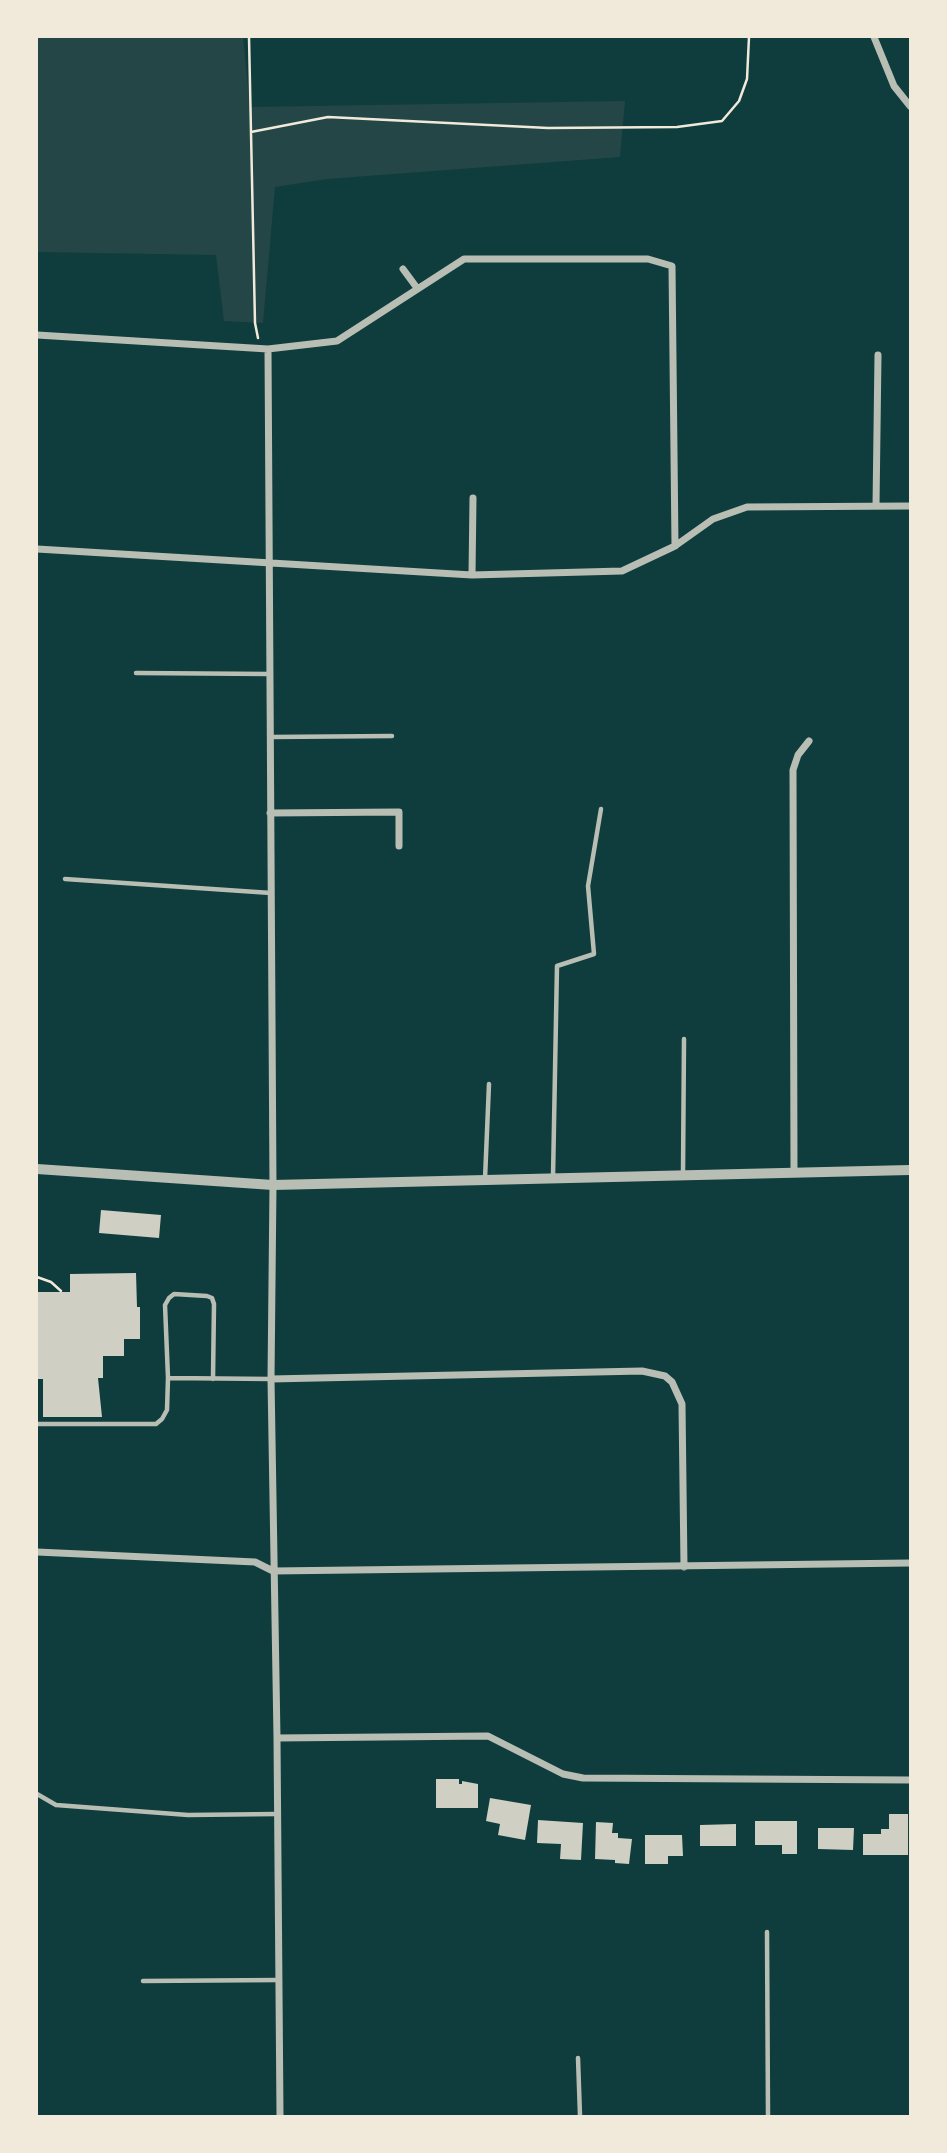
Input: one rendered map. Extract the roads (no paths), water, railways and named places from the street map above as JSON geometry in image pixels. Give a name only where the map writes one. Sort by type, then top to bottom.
[{"type":"street","points":[[874,38],[894,86],[910,106]]},
{"type":"street","points":[[37,335],[264,348],[337,341],[464,260],[648,259],[672,266],[675,546]]},
{"type":"street","points":[[403,269],[417,288]]},
{"type":"street","points":[[264,348],[269,563],[273,1185],[271,1379],[281,2116]]},
{"type":"street","points":[[876,506],[878,355]]},
{"type":"street","points":[[472,575],[474,498]]},
{"type":"street","points":[[37,549],[472,575],[622,571],[675,546],[713,519],[747,506],[910,506]]},
{"type":"street","points":[[794,1172],[793,770],[798,755],[809,741]]},
{"type":"street","points":[[270,813],[399,813],[399,846]]},
{"type":"street","points":[[37,1169],[273,1185],[910,1170]]},
{"type":"street","points":[[271,1379],[642,1371],[665,1376],[672,1382],[682,1404],[684,1567]]},
{"type":"street","points":[[37,1552],[255,1562],[273,1571],[910,1563]]},
{"type":"street","points":[[277,1738],[488,1736],[563,1774],[583,1778],[910,1780]]},
{"type":"lane","points":[[136,673],[270,674]]},
{"type":"lane","points":[[270,737],[392,736]]},
{"type":"lane","points":[[553,1178],[557,966],[594,954],[588,886],[601,808]]},
{"type":"lane","points":[[65,879],[271,892]]},
{"type":"lane","points":[[683,1175],[684,1039]]},
{"type":"lane","points":[[485,1180],[489,1084]]},
{"type":"lane","points":[[37,1424],[156,1424],[162,1419],[167,1410],[164,1305],[174,1294],[212,1298],[213,1378]]},
{"type":"lane","points":[[167,1378],[271,1379]]},
{"type":"lane","points":[[37,1794],[56,1805],[188,1815],[278,1814]]},
{"type":"lane","points":[[767,1932],[768,2116]]},
{"type":"lane","points":[[143,1982],[279,1980]]},
{"type":"lane","points":[[578,2058],[580,2116]]}]
